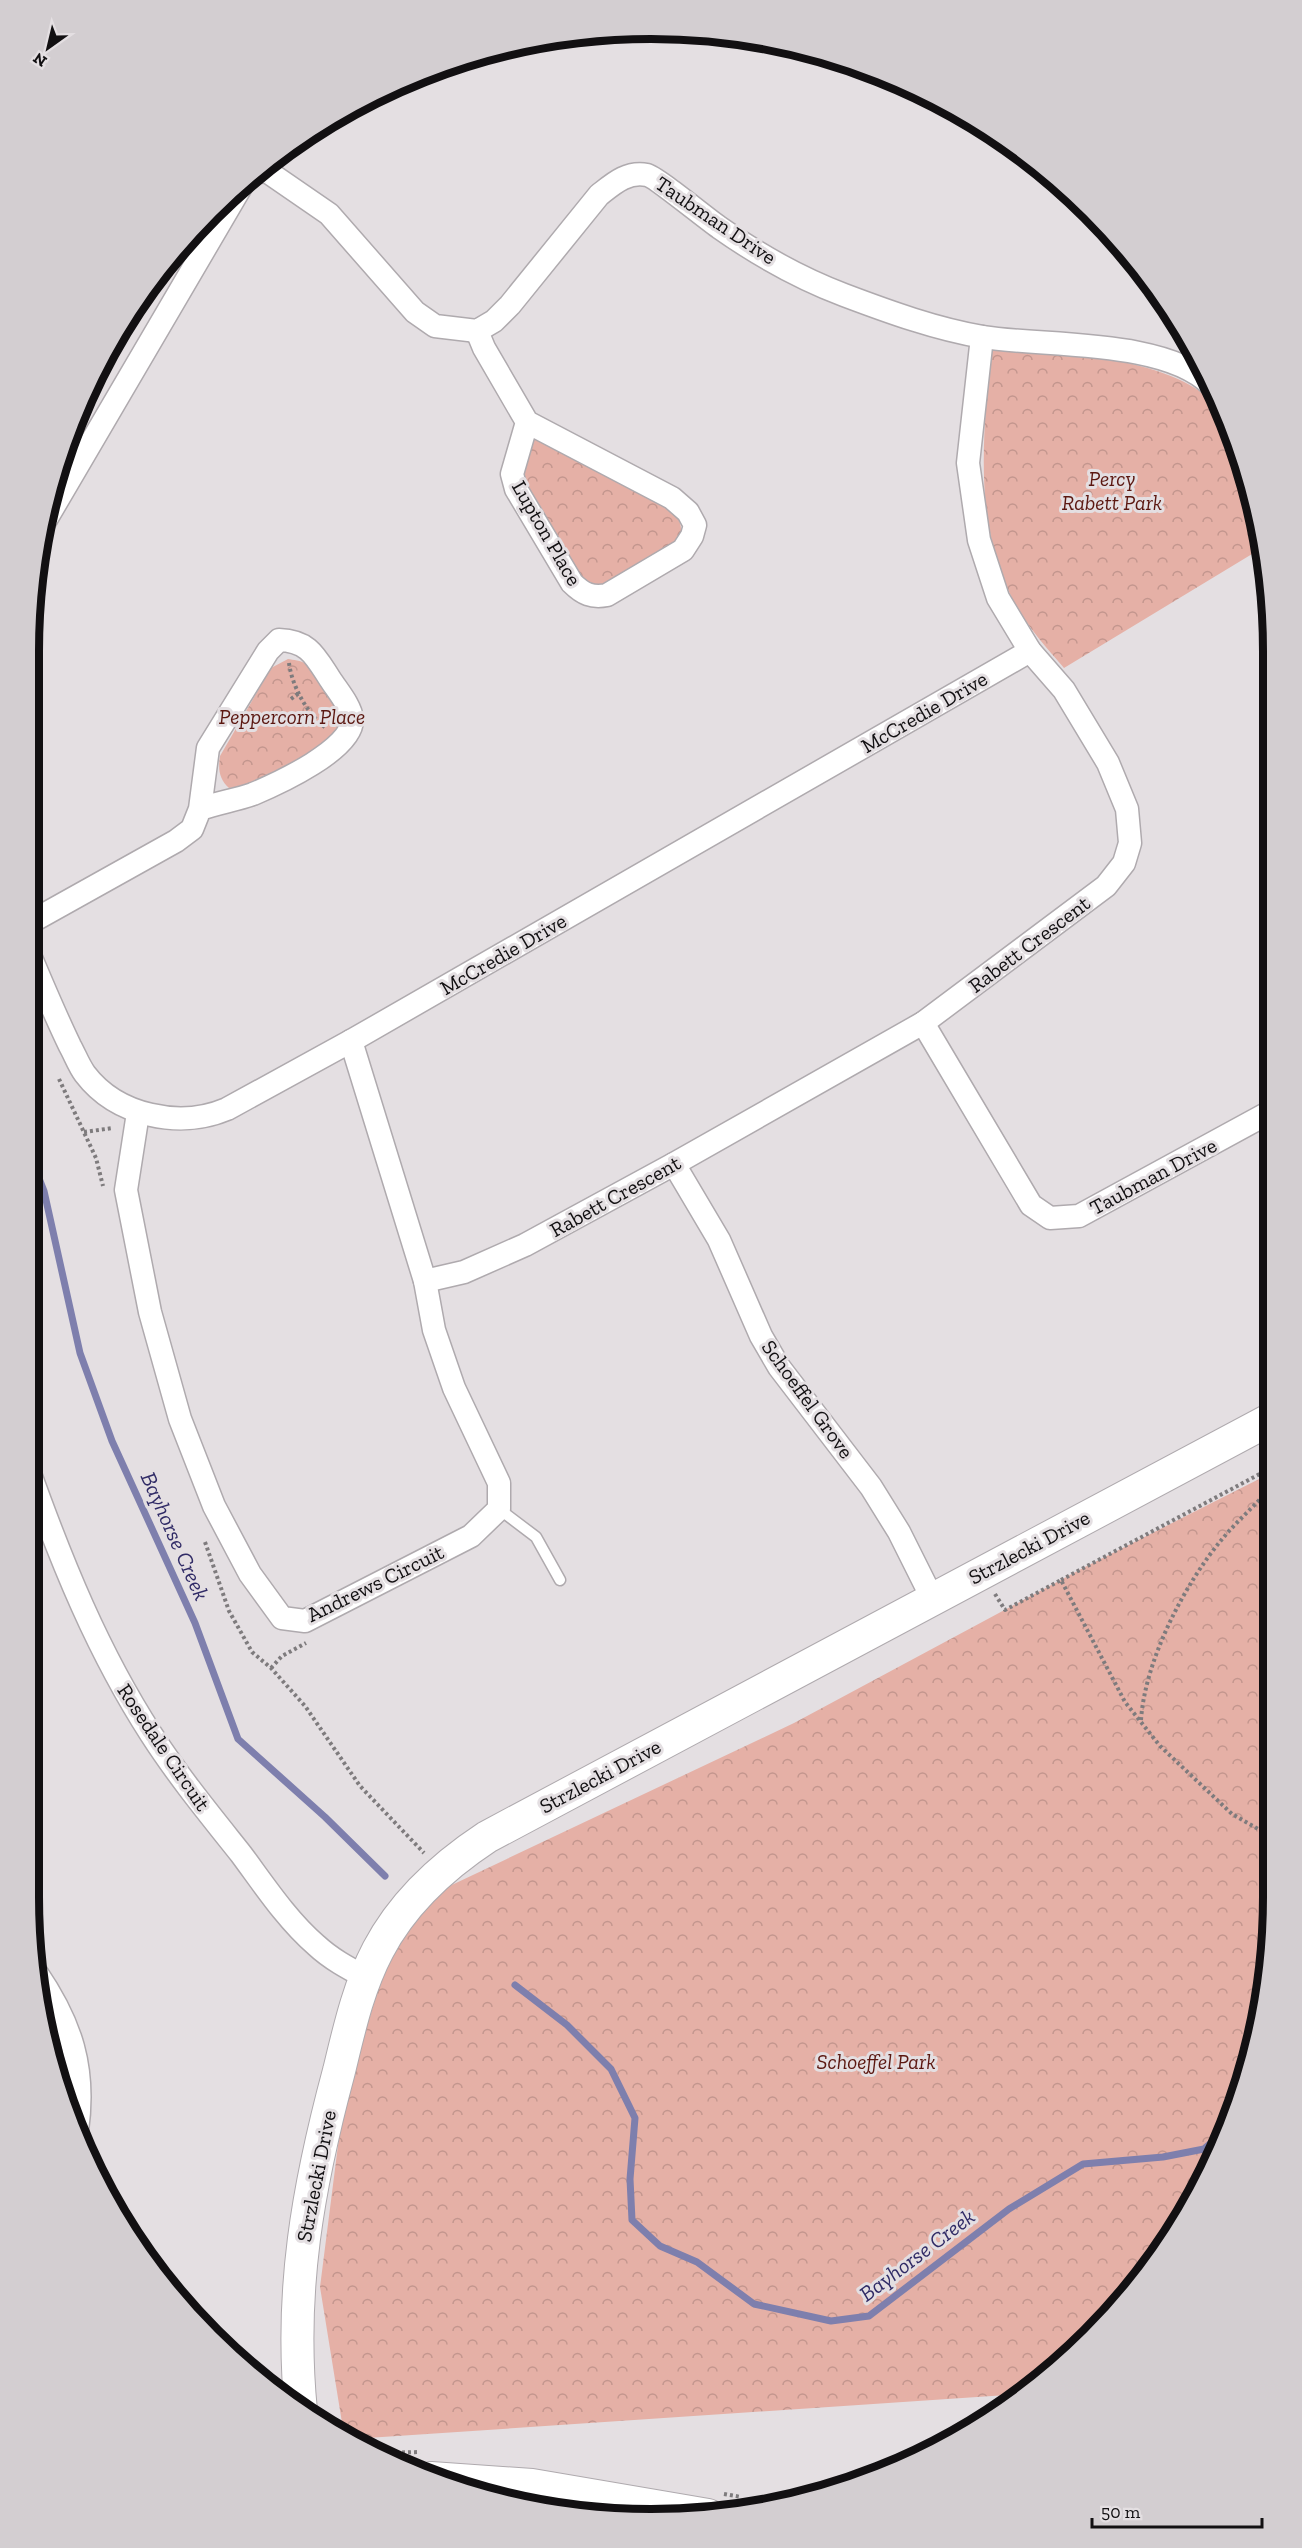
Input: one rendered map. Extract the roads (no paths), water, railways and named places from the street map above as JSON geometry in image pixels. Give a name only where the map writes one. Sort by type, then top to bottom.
[{"type":"street","points":[[269,173],[329,213],[415,312],[435,326],[477,331],[484,348],[527,422]]},
{"type":"street","name":"Taubman Drive","points":[[477,331],[494,321],[510,305],[599,195],[615,182],[632,174],[649,175],[722,230],[792,271],[842,294],[922,321],[982,337],[1126,350],[1167,360],[1196,373]]},
{"type":"street","points":[[59,497],[228,208]]},
{"type":"street","name":"Rabett Crescent","points":[[424,1281],[485,1264],[525,1245],[674,1164],[923,1023],[1106,886],[1124,863],[1130,843],[1127,808],[1108,763],[1065,690],[1030,651],[998,598],[979,540],[968,463],[982,337]]},
{"type":"street","name":"Lupton Place","points":[[527,422],[672,498],[688,512],[695,525],[692,536],[683,550],[608,595],[596,597],[581,592],[572,583],[516,489],[512,474],[527,422]]},
{"type":"street","points":[[39,918],[176,841],[192,829],[200,809],[208,748],[268,651],[279,640],[291,640],[311,650],[346,704],[352,719],[346,736],[328,753],[270,786],[250,795],[200,809]]},
{"type":"street","name":"McCredie Drive","points":[[39,977],[84,1073],[103,1091],[138,1113],[186,1119],[209,1117],[351,1041],[1030,651]]},
{"type":"street","name":"Taubman Drive","points":[[923,1023],[1031,1205],[1050,1218],[1079,1216],[1263,1116]]},
{"type":"street","points":[[351,1041],[424,1281],[434,1330],[454,1388],[500,1483],[499,1509]]},
{"type":"street","name":"Andrews Circuit","points":[[138,1113],[126,1190],[150,1312],[180,1419],[214,1506],[250,1574],[282,1618],[305,1621],[471,1536],[499,1509]]},
{"type":"street","name":"Schoeffel Grove","points":[[674,1164],[718,1240],[761,1336],[779,1367],[871,1487],[899,1532],[932,1598]]},
{"type":"street","name":"Strzlecki Drive","points":[[300,2398],[296,2342],[299,2267],[309,2194],[326,2117],[366,1977],[378,1949],[418,1894],[464,1852],[487,1837],[1263,1423]]},
{"type":"street","name":"Rosedale Circuit","points":[[39,1498],[76,1596],[126,1692],[151,1734],[196,1798],[292,1920],[315,1945],[337,1961],[366,1977]]},
{"type":"street","points":[[48,2001],[67,2023],[78,2069],[77,2110]]},
{"type":"street","points":[[466,2480],[532,2485],[666,2509]]},
{"type":"lane","points":[[499,1509],[536,1537],[560,1580]]},
{"type":"waterway","name":"Bayhorse Creek","points":[[39,1178],[44,1191],[80,1353],[112,1441],[195,1623],[238,1739],[325,1817],[385,1876]]},
{"type":"waterway","name":"Bayhorse Creek","points":[[515,1985],[567,2025],[611,2069],[635,2118],[630,2179],[632,2220],[660,2246],[697,2262],[754,2304],[831,2321],[869,2316],[1009,2209],[1083,2164],[1163,2157],[1204,2149],[1211,2143]]},
{"type":"park label","name":"Percy Rabett Park","points":[[1112,490]]},
{"type":"park label","name":"Peppercorn Place","points":[[292,716]]},
{"type":"park label","name":"Schoeffel Park","points":[[876,2061]]}]
